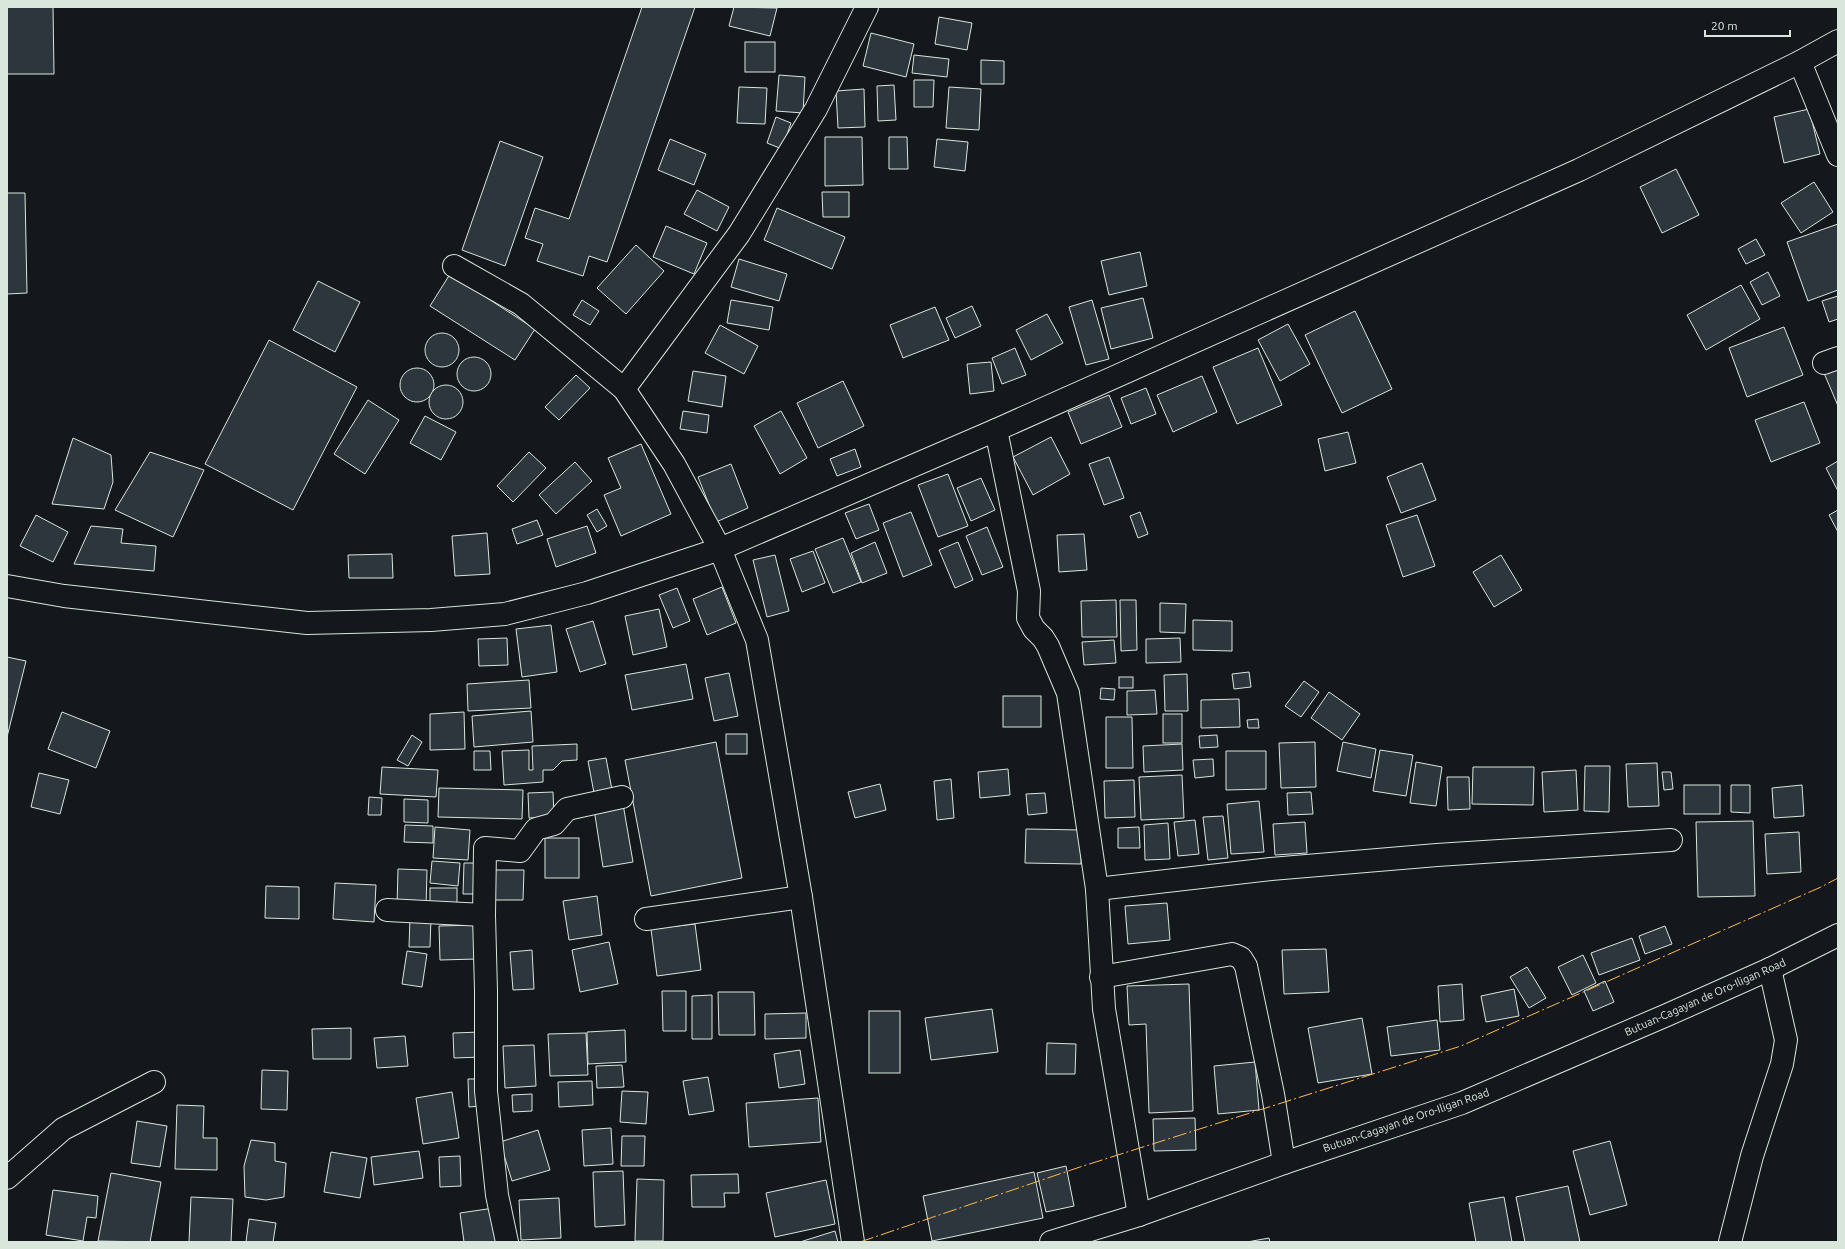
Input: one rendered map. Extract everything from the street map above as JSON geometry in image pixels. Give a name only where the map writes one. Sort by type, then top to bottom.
[{"type":"main road","points":[[624,389],[739,234],[816,109],[867,7]]},
{"type":"main road","points":[[7,586],[64,596],[307,623],[430,620],[505,614],[587,593],[720,549],[996,430],[1579,170],[1800,62],[1838,41]]},
{"type":"main road","points":[[1800,62],[1838,155]]},
{"type":"main road","points":[[454,266],[521,304],[624,389],[674,464],[720,549],[757,640],[801,897],[853,1242]]},
{"type":"main road","points":[[996,430],[1029,591],[1028,618],[1034,629],[1043,638],[1048,646],[1068,693],[1097,889],[1104,1009],[1139,1215]]},
{"type":"main road","points":[[507,1242],[497,1195],[486,1091],[484,915],[485,848],[520,851],[536,830],[554,824],[567,809],[622,796]]},
{"type":"main road","points":[[1097,889],[1271,869],[1438,855],[1671,840]]},
{"type":"main road","points":[[646,919],[801,897]]},
{"type":"main road","points":[[386,910],[484,915]]},
{"type":"main road","name":"Butuan-Cagayan de Oro-Iligan Road","points":[[1051,1242],[1139,1215],[1284,1163],[1462,1103],[1770,969],[1838,935]]},
{"type":"main road","points":[[1101,977],[1232,954],[1241,958],[1246,966],[1273,1094],[1284,1163]]},
{"type":"main road","points":[[1730,1242],[1752,1156],[1782,1064],[1786,1040],[1770,969]]},
{"type":"main road","points":[[7,1178],[63,1129],[154,1082]]},
{"type":"building","points":[[7,7],[53,7],[54,74],[7,74]]},
{"type":"building","points":[[642,7],[695,7],[607,262],[589,256],[583,276],[537,261],[543,244],[525,238],[535,208],[569,219]]},
{"type":"building","points":[[734,7],[777,8],[770,36],[729,26]]},
{"type":"building","points":[[939,17],[972,23],[967,50],[935,44]]},
{"type":"building","points":[[871,33],[914,44],[906,77],[863,66]]},
{"type":"building","points":[[745,42],[775,42],[775,72],[745,72]]},
{"type":"building","points":[[914,55],[949,59],[947,77],[912,73]]},
{"type":"building","points":[[981,60],[1004,61],[1004,84],[981,84]]},
{"type":"building","points":[[779,75],[805,77],[803,113],[776,111]]},
{"type":"building","points":[[914,80],[934,80],[933,107],[914,107]]},
{"type":"building","points":[[894,85],[896,120],[878,121],[877,86]]},
{"type":"building","points":[[739,87],[767,88],[765,124],[737,123]]},
{"type":"building","points":[[949,87],[981,89],[979,130],[946,128]]},
{"type":"building","points":[[864,89],[865,127],[838,128],[836,91]]},
{"type":"building","points":[[1809,109],[1820,154],[1784,163],[1774,117]]},
{"type":"building","points":[[776,117],[791,123],[782,149],[767,143]]},
{"type":"building","points":[[825,137],[862,137],[863,185],[825,186]]},
{"type":"building","points":[[889,137],[907,137],[908,169],[889,169]]},
{"type":"building","points":[[670,139],[706,154],[694,185],[658,170]]},
{"type":"building","points":[[937,139],[968,142],[965,171],[934,167]]},
{"type":"building","points":[[500,141],[543,157],[505,266],[462,250]]},
{"type":"building","points":[[1676,169],[1699,215],[1662,233],[1640,187]]},
{"type":"building","points":[[1814,182],[1833,212],[1801,233],[1781,203]]},
{"type":"building","points":[[697,190],[729,207],[717,231],[684,214]]},
{"type":"building","points":[[822,192],[849,192],[849,217],[823,217]]},
{"type":"building","points":[[7,193],[25,193],[27,293],[7,294]]},
{"type":"building","points":[[777,208],[845,237],[832,269],[764,240]]},
{"type":"building","points":[[1838,224],[1838,290],[1808,301],[1787,242]]},
{"type":"building","points":[[666,226],[707,243],[694,274],[653,257]]},
{"type":"building","points":[[1756,239],[1765,255],[1746,264],[1738,249]]},
{"type":"building","points":[[636,245],[664,271],[626,314],[597,288]]},
{"type":"building","points":[[1140,252],[1147,286],[1109,295],[1101,261]]},
{"type":"building","points":[[739,259],[787,274],[779,301],[731,287]]},
{"type":"building","points":[[1768,272],[1780,296],[1762,305],[1750,282]]},
{"type":"building","points":[[450,274],[535,329],[515,360],[430,306]]},
{"type":"building","points":[[318,281],[360,302],[335,352],[293,330]]},
{"type":"building","points":[[1741,285],[1760,319],[1706,350],[1687,315]]},
{"type":"building","points":[[1838,296],[1838,319],[1829,322],[1822,301]]},
{"type":"building","points":[[1143,298],[1153,338],[1111,349],[1101,308]]},
{"type":"building","points":[[582,300],[599,311],[590,325],[573,315]]},
{"type":"building","points":[[731,300],[773,307],[769,330],[727,323]]},
{"type":"building","points":[[1092,300],[1109,359],[1086,365],[1069,307]]},
{"type":"building","points":[[972,306],[981,326],[955,338],[946,318]]},
{"type":"building","points":[[935,307],[949,340],[903,358],[890,325]]},
{"type":"building","points":[[1355,311],[1392,389],[1342,413],[1305,335]]},
{"type":"building","points":[[1047,314],[1063,343],[1031,360],[1016,330]]},
{"type":"building","points":[[1288,324],[1310,364],[1280,381],[1258,340]]},
{"type":"building","points":[[720,325],[758,346],[744,374],[705,353]]},
{"type":"building","points":[[1784,327],[1803,375],[1747,397],[1729,348]]},
{"type":"building","points":[[442,333],[454,338],[459,350],[454,362],[442,367],[430,362],[425,350],[430,338]]},
{"type":"building","points":[[269,340],[357,387],[293,510],[205,464]]},
{"type":"building","points":[[1015,348],[1026,375],[1002,384],[992,358]]},
{"type":"building","points":[[1258,348],[1282,405],[1237,424],[1213,367]]},
{"type":"building","points":[[474,357],[486,362],[491,374],[486,386],[474,391],[462,386],[457,374],[462,362]]},
{"type":"building","points":[[991,362],[994,391],[970,394],[967,364]]},
{"type":"building","points":[[1838,367],[1838,406],[1824,373]]},
{"type":"building","points":[[417,368],[429,373],[434,385],[429,397],[417,402],[405,397],[400,385],[405,373]]},
{"type":"building","points":[[693,371],[726,376],[722,407],[688,401]]},
{"type":"building","points":[[576,375],[590,388],[559,420],[545,407]]},
{"type":"building","points":[[1202,376],[1217,412],[1173,432],[1157,395]]},
{"type":"building","points":[[843,381],[864,426],[818,448],[797,403]]},
{"type":"building","points":[[446,385],[458,390],[463,402],[458,414],[446,419],[434,414],[429,402],[434,390]]},
{"type":"building","points":[[1146,388],[1156,414],[1131,424],[1121,398]]},
{"type":"building","points":[[1109,395],[1122,427],[1081,444],[1068,412]]},
{"type":"building","points":[[368,400],[399,420],[365,474],[334,454]]},
{"type":"building","points":[[1804,402],[1820,443],[1771,462],[1755,420]]},
{"type":"building","points":[[683,411],[709,415],[707,433],[680,429]]},
{"type":"building","points":[[781,411],[807,458],[780,474],[754,426]]},
{"type":"building","points":[[425,416],[456,432],[441,460],[410,443]]},
{"type":"building","points":[[1348,432],[1356,463],[1325,471],[1318,439]]},
{"type":"building","points":[[1051,437],[1070,474],[1033,495],[1013,457]]},
{"type":"building","points":[[73,438],[111,455],[113,482],[104,509],[52,504]]},
{"type":"building","points":[[641,444],[671,514],[621,536],[604,495],[621,488],[608,458]]},
{"type":"building","points":[[855,449],[861,467],[837,476],[830,459]]},
{"type":"building","points":[[150,452],[204,470],[173,537],[115,510]]},
{"type":"building","points":[[529,452],[546,468],[513,502],[497,486]]},
{"type":"building","points":[[1109,457],[1124,498],[1104,505],[1089,464]]},
{"type":"building","points":[[1838,461],[1838,491],[1826,468]]},
{"type":"building","points":[[575,462],[592,481],[556,514],[539,495]]},
{"type":"building","points":[[1422,463],[1436,500],[1401,513],[1387,477]]},
{"type":"building","points":[[731,464],[748,508],[716,522],[698,477]]},
{"type":"building","points":[[948,474],[968,526],[938,537],[918,485]]},
{"type":"building","points":[[981,478],[995,510],[971,521],[957,488]]},
{"type":"building","points":[[869,504],[879,530],[856,539],[845,513]]},
{"type":"building","points":[[597,509],[607,526],[597,532],[587,515]]},
{"type":"building","points":[[1838,510],[1838,532],[1829,515]]},
{"type":"building","points":[[911,512],[932,565],[903,577],[883,523]]},
{"type":"building","points":[[1140,512],[1148,534],[1138,538],[1130,516]]},
{"type":"building","points":[[36,515],[68,532],[53,562],[20,546]]},
{"type":"building","points":[[1417,515],[1435,566],[1403,577],[1386,525]]},
{"type":"building","points":[[537,520],[543,535],[517,544],[512,529]]},
{"type":"building","points":[[91,526],[123,529],[121,543],[156,546],[154,571],[74,564]]},
{"type":"building","points":[[587,526],[596,553],[556,567],[547,539]]},
{"type":"building","points":[[987,527],[1003,567],[982,575],[966,536]]},
{"type":"building","points":[[487,533],[490,574],[455,576],[452,536]]},
{"type":"building","points":[[1084,534],[1087,570],[1059,572],[1057,535]]},
{"type":"building","points":[[843,538],[861,582],[833,593],[815,549]]},
{"type":"building","points":[[875,542],[887,573],[862,583],[851,553]]},
{"type":"building","points":[[958,542],[973,580],[955,588],[939,550]]},
{"type":"building","points":[[813,551],[825,583],[802,592],[790,559]]},
{"type":"building","points":[[392,554],[393,578],[349,578],[348,555]]},
{"type":"building","points":[[775,555],[789,611],[767,617],[753,560]]},
{"type":"building","points":[[1501,555],[1522,590],[1494,607],[1473,572]]},
{"type":"building","points":[[722,587],[736,623],[707,635],[693,599]]},
{"type":"building","points":[[677,588],[690,621],[673,628],[659,595]]},
{"type":"building","points":[[1116,600],[1117,637],[1082,637],[1081,601]]},
{"type":"building","points":[[1120,600],[1136,600],[1137,650],[1121,651]]},
{"type":"building","points":[[1160,603],[1186,604],[1185,633],[1160,632]]},
{"type":"building","points":[[659,609],[667,647],[633,655],[625,616]]},
{"type":"building","points":[[1193,620],[1232,621],[1232,651],[1193,650]]},
{"type":"building","points":[[593,621],[606,664],[580,672],[566,629]]},
{"type":"building","points":[[551,625],[557,672],[522,677],[516,629]]},
{"type":"building","points":[[507,638],[508,665],[479,666],[478,639]]},
{"type":"building","points":[[1180,638],[1181,662],[1146,663],[1146,639]]},
{"type":"building","points":[[1114,640],[1116,663],[1084,665],[1082,642]]},
{"type":"building","points":[[7,657],[26,661],[7,737]]},
{"type":"building","points":[[686,664],[693,699],[632,710],[625,675]]},
{"type":"building","points":[[1249,672],[1251,687],[1234,689],[1232,674]]},
{"type":"building","points":[[729,673],[738,716],[714,721],[705,678]]},
{"type":"building","points":[[1187,674],[1188,711],[1165,711],[1164,675]]},
{"type":"building","points":[[1119,677],[1133,677],[1133,688],[1119,688]]},
{"type":"building","points":[[529,680],[531,708],[468,711],[467,684]]},
{"type":"building","points":[[1304,681],[1319,692],[1301,717],[1285,706]]},
{"type":"building","points":[[1101,688],[1115,689],[1114,700],[1100,699]]},
{"type":"building","points":[[1155,690],[1157,714],[1127,715],[1127,691]]},
{"type":"building","points":[[1329,692],[1360,714],[1342,740],[1311,718]]},
{"type":"building","points":[[1003,696],[1041,696],[1041,727],[1003,727]]},
{"type":"building","points":[[1239,699],[1240,727],[1201,728],[1201,700]]},
{"type":"building","points":[[531,711],[533,742],[474,747],[472,716]]},
{"type":"building","points":[[62,712],[110,731],[96,768],[48,749]]},
{"type":"building","points":[[464,712],[465,749],[430,750],[430,714]]},
{"type":"building","points":[[1163,714],[1182,714],[1182,743],[1163,743]]},
{"type":"building","points":[[1106,717],[1132,717],[1133,768],[1106,768]]},
{"type":"building","points":[[1258,719],[1259,728],[1248,728],[1247,720]]},
{"type":"building","points":[[726,734],[747,734],[747,754],[726,754]]},
{"type":"building","points":[[412,735],[422,742],[408,766],[397,760]]},
{"type":"building","points":[[1217,735],[1218,747],[1200,748],[1199,736]]},
{"type":"building","points":[[716,742],[742,878],[651,896],[625,760]]},
{"type":"building","points":[[1315,742],[1316,787],[1281,788],[1279,743]]},
{"type":"building","points":[[1343,742],[1376,749],[1371,778],[1337,771]]},
{"type":"building","points":[[577,744],[577,760],[562,761],[553,770],[543,770],[543,782],[504,785],[502,751],[529,750],[529,770],[533,770],[532,746]]},
{"type":"building","points":[[1182,744],[1183,770],[1144,772],[1143,746]]},
{"type":"building","points":[[1380,750],[1413,755],[1406,796],[1373,791]]},
{"type":"building","points":[[474,751],[490,751],[491,770],[474,770]]},
{"type":"building","points":[[1226,751],[1266,751],[1266,789],[1226,790]]},
{"type":"building","points":[[606,758],[612,790],[594,793],[588,761]]},
{"type":"building","points":[[1213,759],[1214,776],[1195,778],[1193,760]]},
{"type":"building","points":[[1416,762],[1442,767],[1436,806],[1410,803]]},
{"type":"building","points":[[1657,763],[1659,806],[1628,807],[1626,764]]},
{"type":"building","points":[[1585,766],[1610,766],[1609,812],[1584,811]]},
{"type":"building","points":[[382,767],[438,770],[436,797],[380,794]]},
{"type":"building","points":[[1473,767],[1534,767],[1533,805],[1472,804]]},
{"type":"building","points":[[1008,769],[1010,795],[980,798],[978,772]]},
{"type":"building","points":[[1576,770],[1578,810],[1544,812],[1542,772]]},
{"type":"building","points":[[1662,772],[1671,772],[1673,789],[1664,790]]},
{"type":"building","points":[[39,773],[69,780],[60,814],[31,807]]},
{"type":"building","points":[[1182,775],[1184,818],[1141,820],[1139,777]]},
{"type":"building","points":[[1447,777],[1469,777],[1470,809],[1448,810]]},
{"type":"building","points":[[951,779],[954,818],[937,820],[934,781]]},
{"type":"building","points":[[1134,780],[1135,817],[1105,818],[1104,781]]},
{"type":"building","points":[[880,784],[886,810],[855,818],[848,792]]},
{"type":"building","points":[[1684,785],[1720,785],[1720,814],[1684,814]]},
{"type":"building","points":[[1731,785],[1750,785],[1750,813],[1731,812]]},
{"type":"building","points":[[1802,785],[1804,816],[1774,818],[1772,788]]},
{"type":"building","points":[[439,788],[523,790],[522,819],[438,817]]},
{"type":"building","points":[[553,792],[554,817],[529,818],[528,793]]},
{"type":"building","points":[[1311,792],[1313,814],[1288,815],[1287,793]]},
{"type":"building","points":[[1045,793],[1047,813],[1028,815],[1026,794]]},
{"type":"building","points":[[369,797],[382,798],[381,815],[368,815]]},
{"type":"building","points":[[404,799],[428,800],[428,823],[404,822]]},
{"type":"building","points":[[1259,801],[1264,852],[1231,854],[1227,804]]},
{"type":"building","points":[[623,804],[633,862],[603,867],[594,809]]},
{"type":"building","points":[[1223,816],[1228,858],[1208,860],[1203,817]]},
{"type":"building","points":[[1195,820],[1199,854],[1178,856],[1174,822]]},
{"type":"building","points":[[1753,821],[1755,896],[1698,897],[1696,822]]},
{"type":"building","points":[[1305,822],[1307,853],[1275,855],[1273,824]]},
{"type":"building","points":[[1168,823],[1170,859],[1145,860],[1144,825]]},
{"type":"building","points":[[405,825],[433,826],[433,843],[404,842]]},
{"type":"building","points":[[435,827],[470,830],[468,860],[433,858]]},
{"type":"building","points":[[1139,827],[1140,848],[1118,848],[1118,828]]},
{"type":"building","points":[[1026,829],[1082,830],[1081,864],[1025,863]]},
{"type":"building","points":[[1799,832],[1801,872],[1767,874],[1765,834]]},
{"type":"building","points":[[545,838],[579,838],[579,878],[545,878]]},
{"type":"building","points":[[432,861],[460,863],[458,886],[430,883]]},
{"type":"building","points":[[464,863],[475,863],[474,894],[463,894]]},
{"type":"building","points":[[398,869],[427,870],[426,908],[397,907]]},
{"type":"building","points":[[494,870],[524,870],[523,900],[494,900]]},
{"type":"building","points":[[335,883],[376,885],[374,922],[333,919]]},
{"type":"building","points":[[266,886],[299,887],[299,919],[265,918]]},
{"type":"building","points":[[430,888],[457,888],[457,905],[430,905]]},
{"type":"building","points":[[597,896],[602,935],[569,940],[563,901]]},
{"type":"building","points":[[1167,903],[1170,940],[1128,944],[1125,906]]},
{"type":"building","points":[[410,917],[431,917],[430,947],[409,947]]},
{"type":"building","points":[[695,924],[701,970],[657,976],[651,929]]},
{"type":"building","points":[[476,925],[477,959],[440,960],[439,926]]},
{"type":"building","points":[[1665,926],[1672,944],[1645,954],[1639,936]]},
{"type":"building","points":[[1632,938],[1640,960],[1599,975],[1591,953]]},
{"type":"building","points":[[609,942],[618,984],[580,992],[572,950]]},
{"type":"building","points":[[1326,949],[1329,992],[1284,994],[1282,950]]},
{"type":"building","points":[[532,950],[534,989],[513,990],[510,952]]},
{"type":"building","points":[[407,951],[427,954],[422,987],[402,984]]},
{"type":"building","points":[[1583,955],[1596,983],[1572,995],[1558,967]]},
{"type":"building","points":[[1527,967],[1546,998],[1529,1008],[1510,977]]},
{"type":"building","points":[[1605,981],[1614,1002],[1593,1011],[1584,991]]},
{"type":"building","points":[[1189,984],[1193,1111],[1149,1113],[1146,1024],[1129,1025],[1127,986]]},
{"type":"building","points":[[1462,984],[1464,1020],[1440,1022],[1438,986]]},
{"type":"building","points":[[1514,989],[1519,1016],[1486,1022],[1481,996]]},
{"type":"building","points":[[662,991],[686,991],[686,1031],[663,1031]]},
{"type":"building","points":[[718,992],[754,992],[755,1035],[719,1035]]},
{"type":"building","points":[[712,995],[712,1039],[692,1039],[692,996]]},
{"type":"building","points":[[992,1009],[998,1052],[931,1060],[925,1018]]},
{"type":"building","points":[[869,1011],[900,1011],[900,1073],[869,1073]]},
{"type":"building","points":[[806,1013],[806,1038],[765,1039],[765,1014]]},
{"type":"building","points":[[1362,1018],[1372,1074],[1318,1083],[1308,1028]]},
{"type":"building","points":[[1437,1020],[1440,1050],[1391,1056],[1387,1027]]},
{"type":"building","points":[[351,1028],[351,1059],[313,1059],[312,1029]]},
{"type":"building","points":[[625,1030],[626,1062],[588,1064],[587,1032]]},
{"type":"building","points":[[481,1032],[482,1057],[454,1058],[453,1033]]},
{"type":"building","points":[[586,1033],[588,1075],[550,1076],[548,1034]]},
{"type":"building","points":[[405,1036],[408,1066],[377,1068],[374,1038]]},
{"type":"building","points":[[1047,1043],[1076,1044],[1075,1074],[1046,1074]]},
{"type":"building","points":[[534,1045],[536,1086],[505,1088],[503,1046]]},
{"type":"building","points":[[800,1050],[805,1084],[779,1088],[774,1054]]},
{"type":"building","points":[[1255,1062],[1259,1110],[1218,1114],[1214,1066]]},
{"type":"building","points":[[622,1065],[624,1087],[597,1088],[596,1066]]},
{"type":"building","points":[[262,1070],[288,1071],[287,1110],[261,1109]]},
{"type":"building","points":[[708,1077],[714,1111],[689,1115],[683,1081]]},
{"type":"building","points":[[468,1079],[479,1079],[480,1106],[469,1107]]},
{"type":"building","points":[[592,1081],[593,1105],[559,1107],[558,1082]]},
{"type":"building","points":[[622,1091],[648,1092],[646,1124],[620,1122]]},
{"type":"building","points":[[452,1092],[459,1138],[423,1144],[416,1098]]},
{"type":"building","points":[[532,1094],[532,1111],[513,1112],[512,1095]]},
{"type":"building","points":[[818,1098],[821,1142],[749,1147],[746,1103]]},
{"type":"building","points":[[177,1105],[204,1106],[203,1138],[217,1138],[217,1170],[175,1169]]},
{"type":"building","points":[[1195,1118],[1196,1150],[1154,1151],[1153,1119]]},
{"type":"building","points":[[137,1121],[167,1126],[160,1167],[131,1163]]},
{"type":"building","points":[[611,1128],[613,1164],[584,1166],[582,1130]]},
{"type":"building","points":[[538,1130],[550,1170],[512,1181],[500,1142]]},
{"type":"building","points":[[622,1136],[645,1136],[644,1166],[621,1166]]},
{"type":"building","points":[[251,1140],[275,1143],[275,1161],[286,1163],[284,1197],[266,1200],[245,1197],[244,1166]]},
{"type":"building","points":[[1610,1141],[1627,1205],[1590,1215],[1573,1151]]},
{"type":"building","points":[[419,1151],[423,1178],[374,1185],[371,1157]]},
{"type":"building","points":[[331,1152],[367,1158],[360,1198],[324,1192]]},
{"type":"building","points":[[460,1156],[461,1186],[440,1187],[439,1157]]},
{"type":"building","points":[[1066,1166],[1074,1206],[1046,1212],[1037,1173]]},
{"type":"building","points":[[623,1171],[625,1225],[595,1227],[593,1172]]},
{"type":"building","points":[[1034,1172],[1043,1218],[932,1241],[923,1196]]},
{"type":"building","points":[[111,1173],[161,1182],[150,1242],[98,1241]]},
{"type":"building","points":[[738,1174],[739,1193],[724,1193],[725,1207],[692,1207],[691,1175]]},
{"type":"building","points":[[637,1179],[664,1180],[663,1241],[635,1241]]},
{"type":"building","points":[[826,1180],[835,1224],[775,1237],[766,1193]]},
{"type":"building","points":[[1568,1186],[1580,1242],[1525,1242],[1516,1197]]},
{"type":"building","points":[[53,1190],[98,1196],[96,1218],[87,1217],[83,1241],[46,1235]]},
{"type":"building","points":[[191,1197],[233,1199],[231,1242],[189,1242]]},
{"type":"building","points":[[1504,1197],[1512,1242],[1476,1242],[1469,1203]]},
{"type":"building","points":[[559,1198],[561,1238],[521,1240],[519,1200]]},
{"type":"building","points":[[494,1208],[499,1242],[464,1242],[460,1213]]},
{"type":"building","points":[[249,1219],[276,1223],[273,1242],[246,1242]]},
{"type":"building","points":[[835,1231],[838,1242],[800,1242]]},
{"type":"building","points":[[1269,1238],[1270,1242],[1247,1242]]},
{"type":"power","points":[[860,1242],[1080,1167],[1461,1046],[1821,887],[1838,878]]}]
